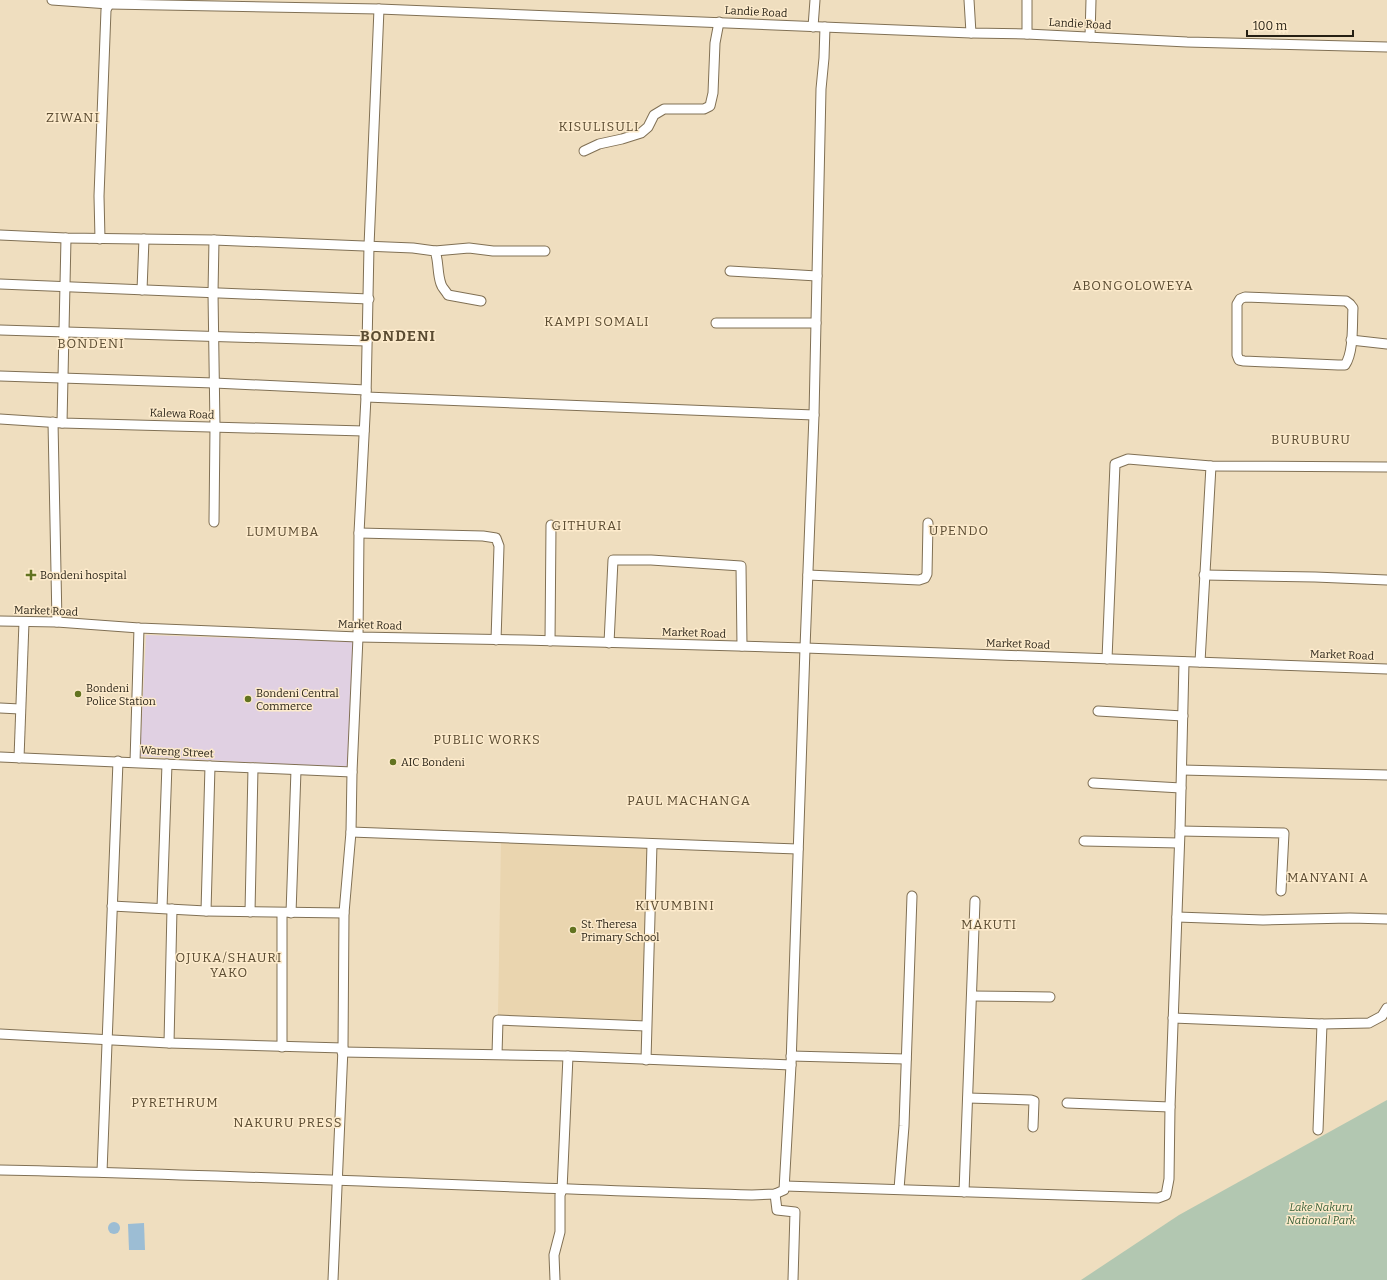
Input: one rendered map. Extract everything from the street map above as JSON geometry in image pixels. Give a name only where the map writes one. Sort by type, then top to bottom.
[{"type":"street","name":"Landie Road","points":[[52,0],[109,4],[379,9],[813,27],[1090,36],[1195,42],[1387,47]]},
{"type":"street","points":[[813,27],[815,0]]},
{"type":"street","points":[[968,0],[971,33]]},
{"type":"street","points":[[1027,0],[1027,34]]},
{"type":"street","points":[[1090,36],[1091,0]]},
{"type":"street","points":[[100,239],[99,196],[102,101],[106,10],[109,4]]},
{"type":"street","points":[[333,1280],[342,1050],[344,913],[351,832],[358,637],[359,533],[366,394],[369,246],[379,9]]},
{"type":"street","points":[[584,151],[599,144],[642,133],[648,127],[654,115],[664,109],[704,109],[710,106],[713,93],[715,43],[719,22]]},
{"type":"street","points":[[776,1202],[785,1186],[791,1060],[804,648],[814,415],[821,89],[825,27]]},
{"type":"street","points":[[0,235],[100,239],[214,240],[413,248],[435,251],[469,248],[493,251],[545,251]]},
{"type":"street","points":[[57,622],[58,423],[63,377],[66,238]]},
{"type":"street","points":[[142,290],[144,239]]},
{"type":"street","points":[[214,240],[214,522]]},
{"type":"street","points":[[435,251],[438,259],[438,274],[441,285],[448,295],[481,301]]},
{"type":"street","points":[[730,270],[817,276]]},
{"type":"street","points":[[0,284],[369,299]]},
{"type":"street","points":[[1245,297],[1346,301],[1353,308],[1351,340],[1349,360],[1346,364],[1239,360],[1237,355],[1237,304],[1240,299],[1245,297]]},
{"type":"street","points":[[716,323],[816,323]]},
{"type":"street","points":[[0,330],[367,341]]},
{"type":"street","points":[[1351,340],[1387,344]]},
{"type":"street","points":[[0,376],[214,383],[366,394],[814,415]]},
{"type":"street","name":"Kalewa Road","points":[[0,419],[58,423],[364,431]]},
{"type":"street","points":[[1107,659],[1115,464],[1128,460],[1211,466],[1387,467]]},
{"type":"street","points":[[1200,662],[1211,466]]},
{"type":"street","points":[[808,575],[918,580],[925,578],[927,574],[928,524]]},
{"type":"street","points":[[550,641],[551,525]]},
{"type":"street","points":[[359,533],[483,536],[496,538],[499,546],[496,640]]},
{"type":"street","points":[[609,643],[613,560],[651,560],[741,566],[742,646]]},
{"type":"street","points":[[1204,576],[1315,577],[1387,580]]},
{"type":"street","name":"Market Road","points":[[0,621],[57,622],[140,628],[358,637],[742,646],[1387,669]]},
{"type":"street","points":[[19,758],[24,622]]},
{"type":"street","points":[[135,762],[140,628]]},
{"type":"street","points":[[785,1186],[1158,1198],[1166,1195],[1169,1179],[1176,917],[1180,843],[1184,662]]},
{"type":"street","points":[[0,708],[20,709]]},
{"type":"street","points":[[1098,711],[1183,716]]},
{"type":"street","name":"Wareng Street","points":[[0,757],[352,772]]},
{"type":"street","points":[[102,1172],[118,762]]},
{"type":"street","points":[[167,764],[169,1043]]},
{"type":"street","points":[[206,910],[210,766]]},
{"type":"street","points":[[250,912],[253,768]]},
{"type":"street","points":[[291,913],[296,770]]},
{"type":"street","points":[[1182,770],[1387,775]]},
{"type":"street","points":[[1093,783],[1181,788]]},
{"type":"street","points":[[1180,831],[1284,833],[1281,891]]},
{"type":"street","points":[[351,832],[798,849]]},
{"type":"street","points":[[1084,841],[1180,843]]},
{"type":"street","points":[[646,1060],[652,844]]},
{"type":"street","points":[[899,1189],[904,1126],[912,896]]},
{"type":"street","points":[[964,1192],[975,901]]},
{"type":"street","points":[[112,906],[282,913],[344,913]]},
{"type":"street","points":[[282,913],[282,1047]]},
{"type":"street","points":[[1176,917],[1263,920],[1350,918],[1387,919]]},
{"type":"street","points":[[972,996],[1050,997]]},
{"type":"street","points":[[1173,1018],[1322,1024],[1369,1023],[1382,1016],[1387,1008]]},
{"type":"street","points":[[497,1054],[498,1020],[646,1026]]},
{"type":"street","points":[[1318,1130],[1322,1024]]},
{"type":"street","points":[[0,1034],[342,1050],[568,1056],[646,1060],[906,1059]]},
{"type":"street","points":[[555,1280],[554,1255],[560,1232],[568,1056]]},
{"type":"street","points":[[968,1098],[1032,1100],[1034,1101],[1033,1127]]},
{"type":"street","points":[[1067,1102],[1170,1107]]},
{"type":"street","points":[[0,1170],[102,1172],[336,1181],[561,1195],[752,1195],[776,1202],[794,1212],[793,1280]]},
{"type":"shaded area","name":"Bondeni Central Commerce","points":[[146,635],[356,642],[349,768],[140,756]]},
{"type":"shaded area","name":"St. Theresa Primary School","points":[[501,841],[649,846],[643,1023],[498,1015]]},
{"type":"green space","name":"Lake Nakuru National Park","points":[[1387,1100],[1387,1280],[1081,1280],[1179,1215]]},
{"type":"water","points":[[116,1222],[119,1223],[119,1233],[112,1234],[109,1233],[108,1226],[109,1223]]},
{"type":"water","points":[[144,1223],[145,1250],[129,1250],[128,1224]]},
{"type":"place","name":"Bondeni hospital","points":[[31,575]]},
{"type":"place","name":"Bondeni Police Station","points":[[78,694]]},
{"type":"place","name":"Bondeni Central Commerce","points":[[248,699]]},
{"type":"place","name":"AIC Bondeni","points":[[393,762]]},
{"type":"place","name":"St. Theresa Primary School","points":[[573,930]]},
{"type":"district","name":"ZIWANI","points":[[73,117]]},
{"type":"district","name":"KISULISULI","points":[[599,126]]},
{"type":"district","name":"ABONGOLOWEYA","points":[[1133,285]]},
{"type":"district","name":"KAMPI SOMALI","points":[[597,321]]},
{"type":"district","name":"BONDENI","points":[[398,336]]},
{"type":"district","name":"BONDENI","points":[[91,343]]},
{"type":"district","name":"BURUBURU","points":[[1311,439]]},
{"type":"district","name":"GITHURAI","points":[[587,525]]},
{"type":"district","name":"UPENDO","points":[[959,530]]},
{"type":"district","name":"LUMUMBA","points":[[283,531]]},
{"type":"district","name":"PUBLIC WORKS","points":[[487,739]]},
{"type":"district","name":"PAUL MACHANGA","points":[[689,800]]},
{"type":"district","name":"MANYANI A","points":[[1328,877]]},
{"type":"district","name":"KIVUMBINI","points":[[675,905]]},
{"type":"district","name":"MAKUTI","points":[[989,924]]},
{"type":"district","name":"OJUKA/SHAURI YAKO","points":[[229,964]]},
{"type":"district","name":"PYRETHRUM","points":[[175,1102]]},
{"type":"district","name":"NAKURU PRESS","points":[[288,1122]]}]
